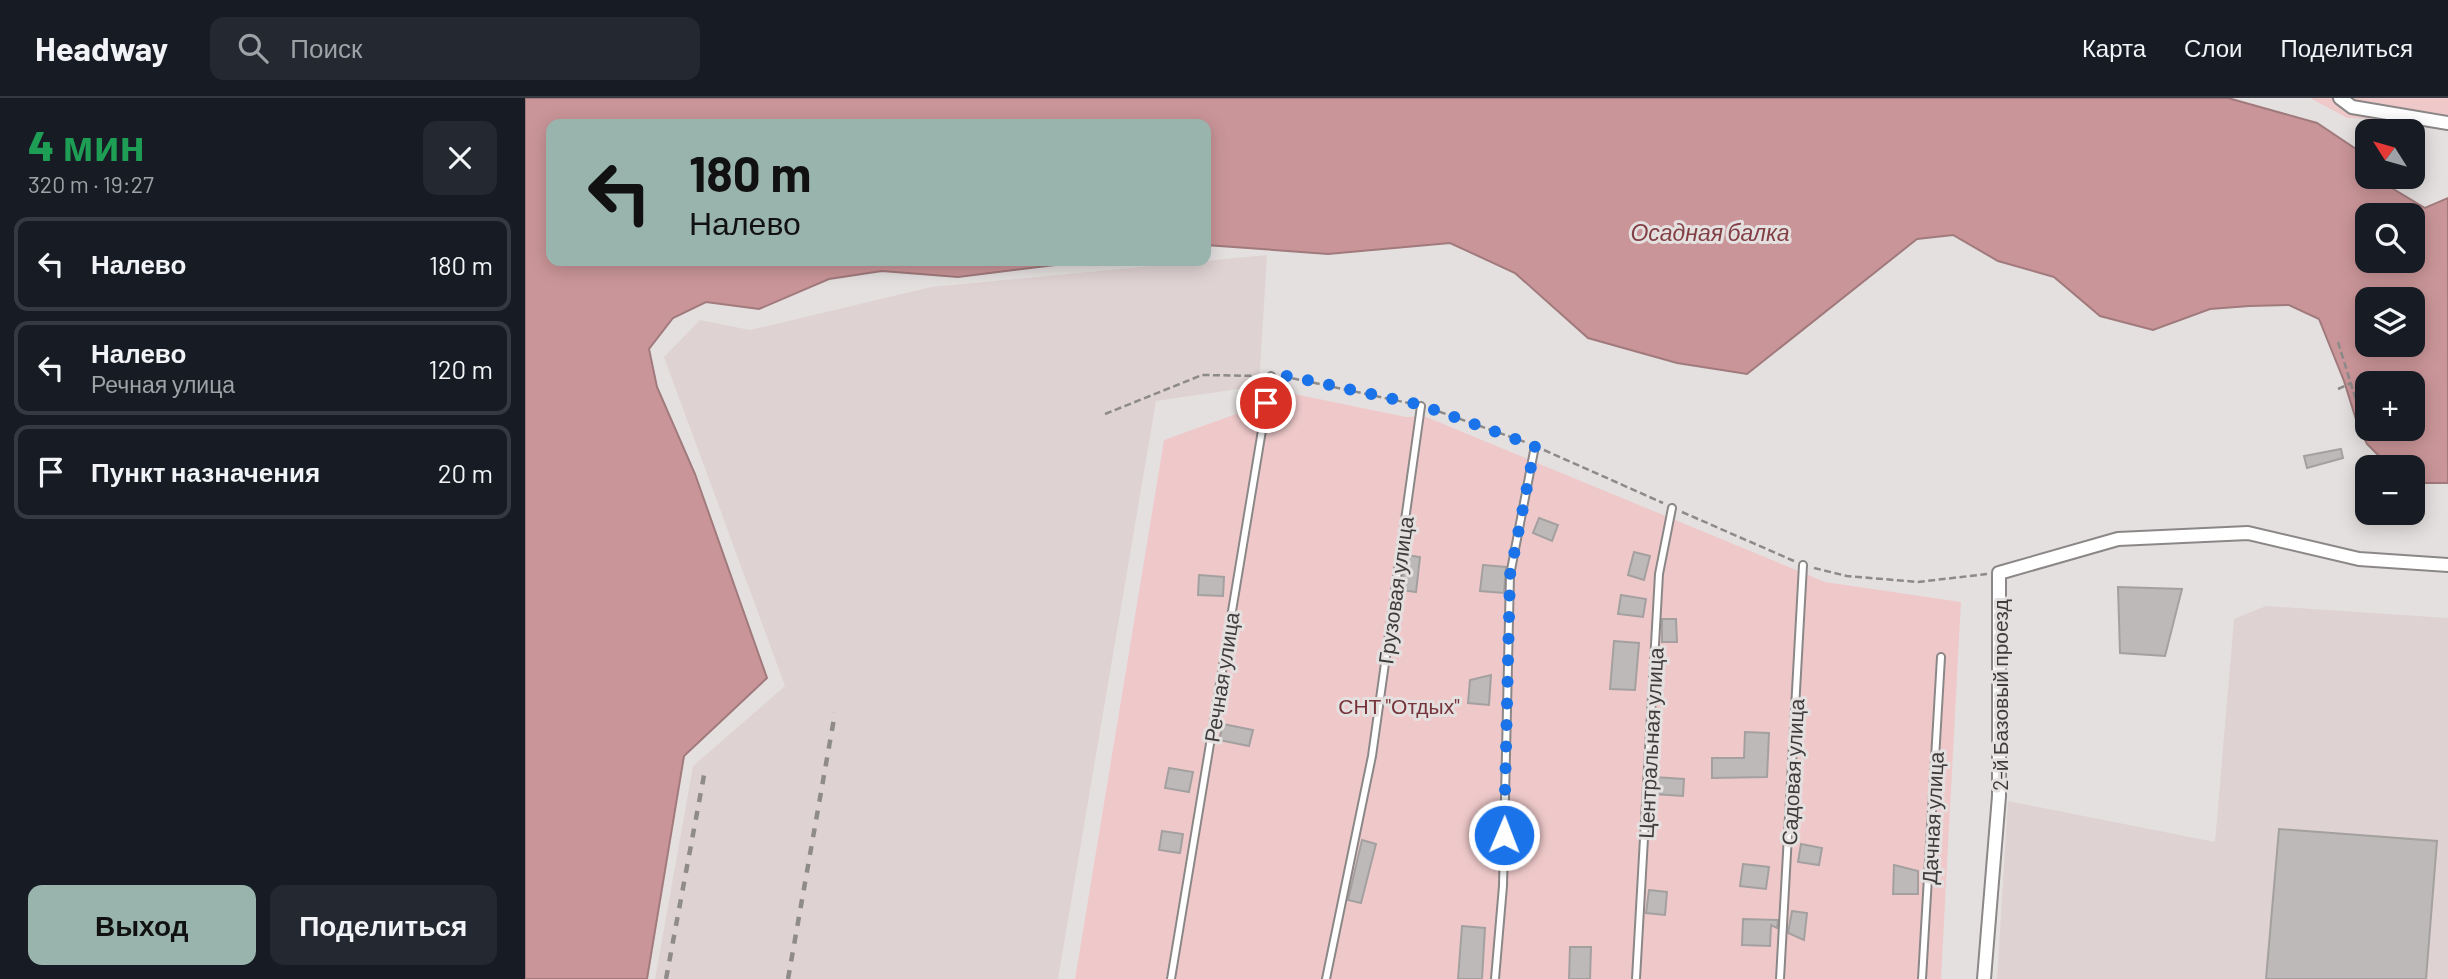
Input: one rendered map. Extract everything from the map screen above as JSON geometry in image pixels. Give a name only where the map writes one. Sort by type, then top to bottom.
[{"type":"street","points":[[2340,98],[2352,107],[2448,123]]},
{"type":"street","name":"2-й Базовый проезд","points":[[1985,979],[1999,796],[1999,573],[2118,540],[2248,533],[2359,559],[2448,565]]},
{"type":"lane","name":"Речная улица","points":[[1171,979],[1271,376]]},
{"type":"lane","name":"Грузовая улица","points":[[1326,979],[1372,756],[1421,405]]},
{"type":"lane","points":[[1495,979],[1503,886],[1510,575],[1535,446]]},
{"type":"lane","name":"Центральная улица","points":[[1636,979],[1659,574],[1672,508]]},
{"type":"lane","name":"Садовая улица","points":[[1780,979],[1803,565]]},
{"type":"lane","name":"Дачная улица","points":[[1922,979],[1941,657]]},
{"type":"path","points":[[2338,342],[2355,396]]},
{"type":"path","points":[[1105,414],[1202,375],[1289,376],[1421,405],[1535,446],[1803,565],[1847,576],[1918,582],[1999,573]]},
{"type":"path","points":[[2338,389],[2351,383]]},
{"type":"shaded area","points":[[1267,255],[1259,386],[1156,401],[1058,979],[655,979],[693,766],[785,686],[664,357],[700,320],[750,330],[931,287],[1152,266],[1211,266],[1211,260]]},
{"type":"shaded area","points":[[2266,606],[2448,618],[2448,979],[1997,979],[2008,801],[2215,842],[2234,619]]},
{"type":"green space","points":[[2310,98],[2448,98],[2448,122],[2347,118]]},
{"type":"green space","name":"СНТ \"Отдых\"","points":[[1280,391],[1406,417],[1424,416],[1825,582],[1961,602],[1941,979],[1075,979],[1164,440],[1261,405]]},
{"type":"water","name":"Осадная балка","points":[[525,98],[2228,98],[2317,123],[2355,148],[2355,189],[2393,189],[2417,203],[2355,203],[2355,273],[2425,273],[2425,208],[2448,198],[2448,483],[2425,483],[2425,455],[2378,455],[2366,441],[2425,441],[2425,371],[2355,371],[2355,416],[2319,319],[2289,305],[2210,309],[2153,330],[2100,316],[2054,277],[1998,261],[1953,235],[1917,239],[1747,374],[1677,363],[1588,338],[1515,273],[1450,243],[1328,254],[1211,245],[1211,119],[546,119],[546,266],[1047,266],[958,277],[882,271],[829,279],[759,309],[706,302],[673,318],[649,349],[657,387],[695,474],[767,678],[684,756],[647,979],[525,979]]},
{"type":"building","points":[[2341,449],[2343,458],[2307,468],[2304,456]]},
{"type":"building","points":[[1539,518],[1558,525],[1552,541],[1533,533]]},
{"type":"building","points":[[1634,552],[1650,556],[1644,580],[1628,575]]},
{"type":"building","points":[[1406,555],[1420,557],[1416,592],[1401,590]]},
{"type":"building","points":[[1483,565],[1506,567],[1504,593],[1480,591]]},
{"type":"building","points":[[1199,575],[1224,577],[1223,596],[1198,595]]},
{"type":"building","points":[[2118,587],[2182,589],[2165,656],[2120,653]]},
{"type":"building","points":[[1621,595],[1646,599],[1643,617],[1618,614]]},
{"type":"building","points":[[1662,619],[1676,619],[1677,642],[1662,642]]},
{"type":"building","points":[[1614,641],[1639,643],[1635,690],[1610,689]]},
{"type":"building","points":[[1491,675],[1489,705],[1468,703],[1470,680]]},
{"type":"building","points":[[1223,724],[1253,730],[1249,746],[1219,740]]},
{"type":"building","points":[[1745,732],[1769,733],[1767,777],[1712,778],[1712,758],[1744,758]]},
{"type":"building","points":[[1169,768],[1193,772],[1189,792],[1165,788]]},
{"type":"building","points":[[1654,777],[1684,779],[1683,796],[1653,794]]},
{"type":"building","points":[[2279,829],[2437,841],[2426,979],[2266,979]]},
{"type":"building","points":[[1162,831],[1183,834],[1180,853],[1159,850]]},
{"type":"building","points":[[1362,840],[1376,844],[1361,903],[1348,900]]},
{"type":"building","points":[[1801,844],[1822,848],[1819,865],[1798,862]]},
{"type":"building","points":[[1743,864],[1769,867],[1766,889],[1740,886]]},
{"type":"building","points":[[1894,865],[1918,871],[1918,894],[1893,894]]},
{"type":"building","points":[[1649,890],[1667,892],[1665,915],[1646,913]]},
{"type":"building","points":[[1792,911],[1807,913],[1804,940],[1788,933]]},
{"type":"building","points":[[1743,919],[1778,920],[1777,928],[1771,925],[1770,946],[1742,945]]},
{"type":"building","points":[[1462,926],[1485,928],[1482,979],[1458,979]]},
{"type":"building","points":[[1570,947],[1591,947],[1590,979],[1569,979]]},
{"type":"railway","points":[[788,979],[835,713]]},
{"type":"railway","points":[[666,979],[705,770]]},
{"type":"route","points":[[1266,403],[1271,376],[1289,376],[1421,405],[1535,446],[1510,575],[1504,835]]}]
